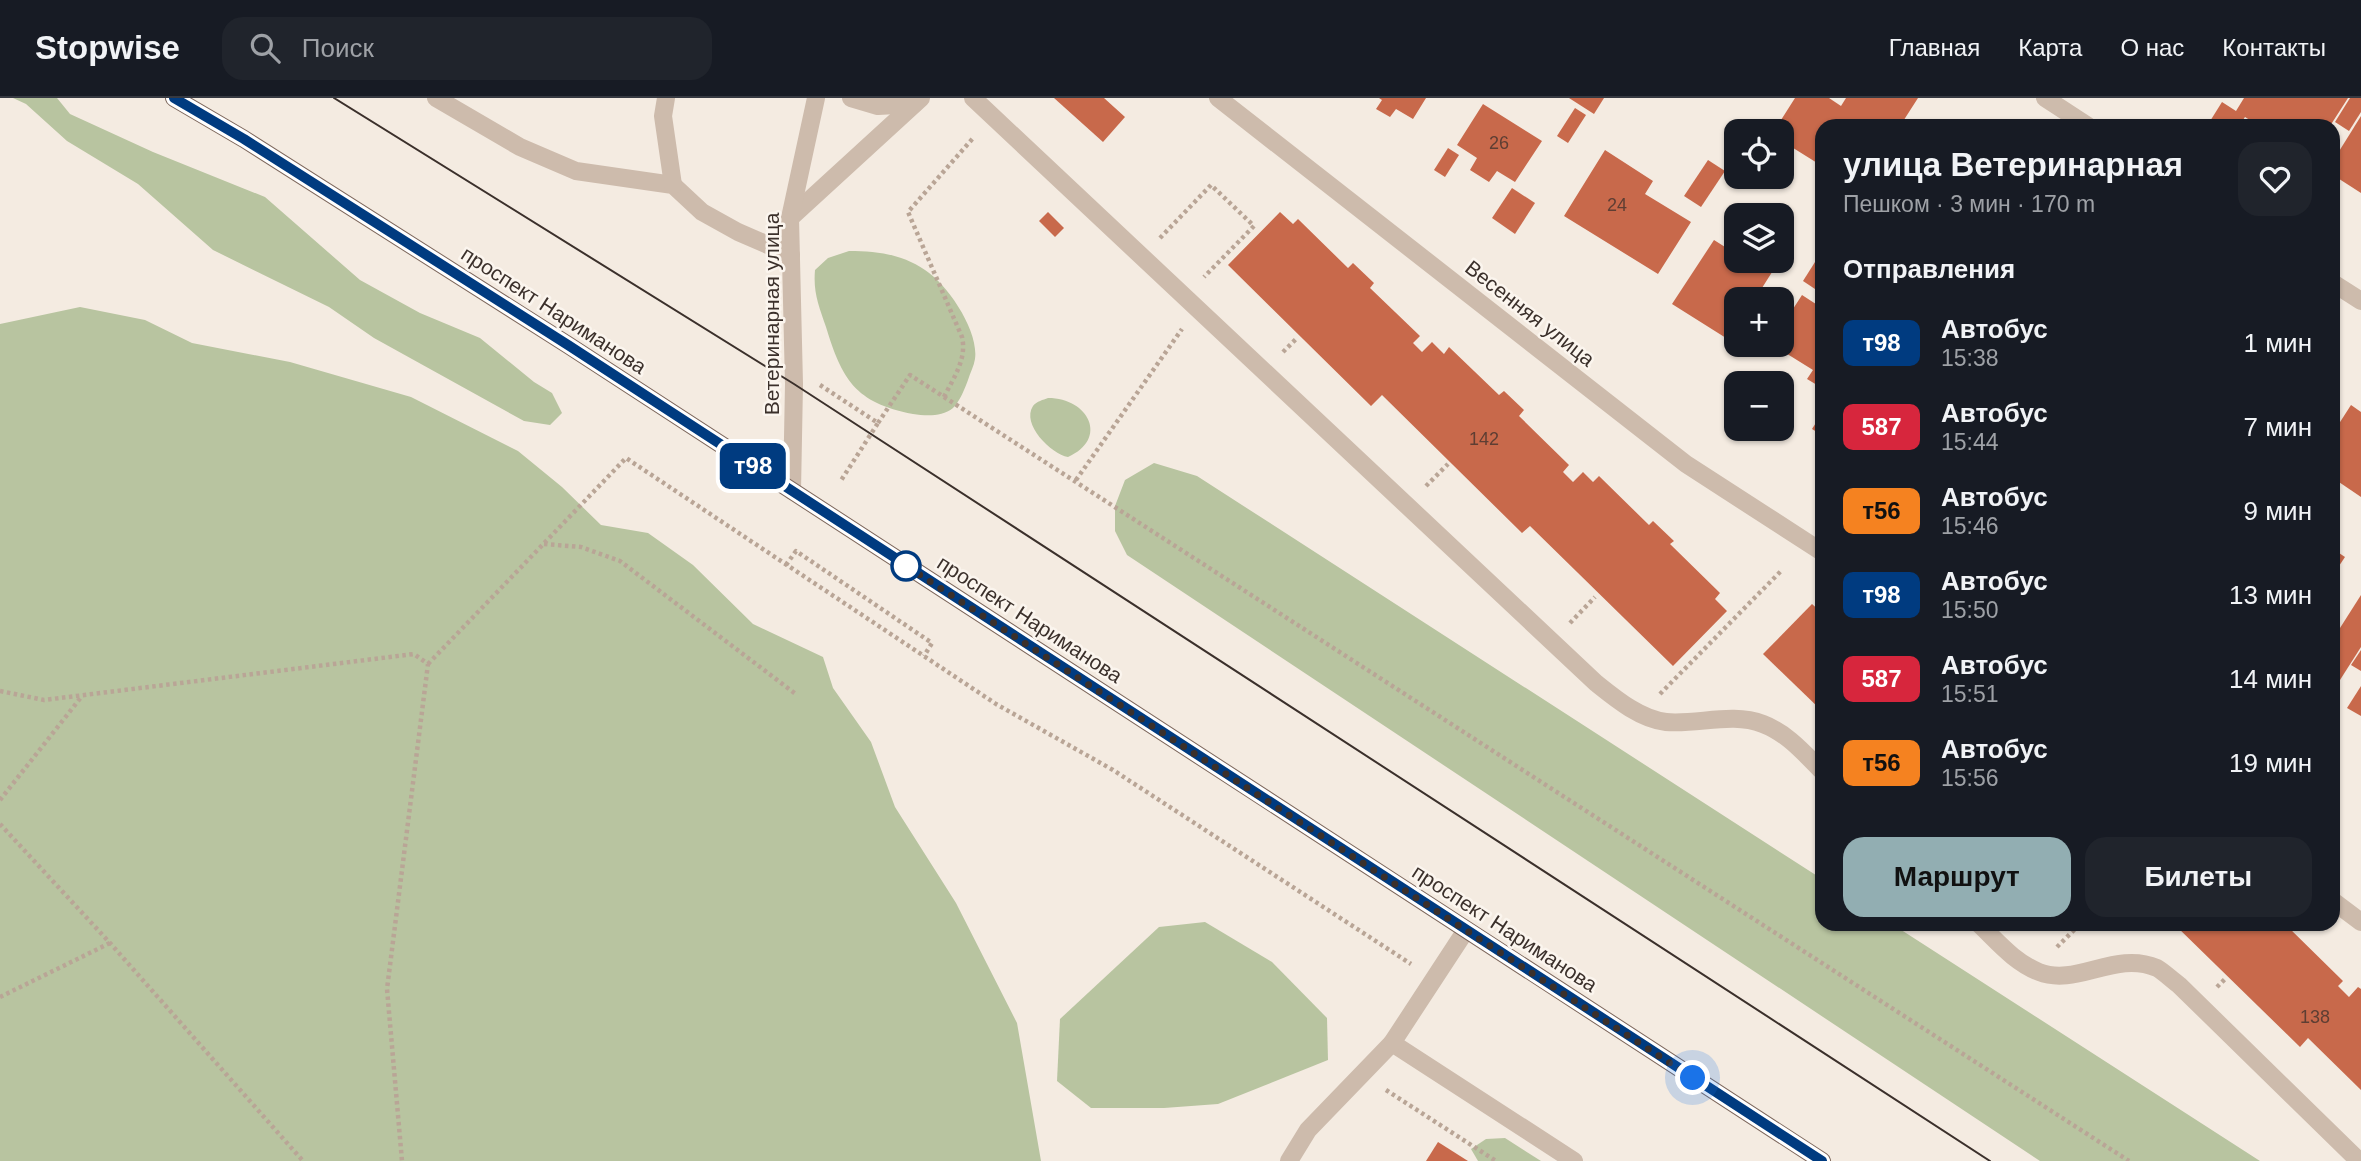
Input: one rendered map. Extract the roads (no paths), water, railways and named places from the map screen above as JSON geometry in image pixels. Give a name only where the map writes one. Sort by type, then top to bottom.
[{"type":"main road","name":"проспект Нариманова","points":[[174,98],[244,139],[568,345],[1822,1161]]},
{"type":"street","points":[[436,98],[520,147],[576,171],[673,185],[702,212],[738,232],[791,255]]},
{"type":"street","points":[[666,98],[663,116],[673,185]]},
{"type":"street","name":"Ветеринарная улица","points":[[792,491],[794,384],[790,218],[816,98]]},
{"type":"street","points":[[851,98],[878,106],[918,101]]},
{"type":"street","points":[[973,98],[1586,674],[1615,698],[1635,711],[1664,722],[1736,718],[1761,723],[1784,734],[1815,764]]},
{"type":"street","name":"Весенняя улица","points":[[1218,98],[1686,464],[1815,547]]},
{"type":"street","points":[[2045,98],[2077,119]]},
{"type":"street","points":[[790,218],[918,101]]},
{"type":"street","points":[[2340,288],[2361,301]]},
{"type":"street","points":[[2340,906],[2361,922]]},
{"type":"street","points":[[1289,1161],[1308,1130],[1392,1043],[1466,930]]},
{"type":"street","points":[[1986,931],[2020,963],[2042,973],[2069,975],[2127,961],[2158,968],[2179,985],[2359,1161]]},
{"type":"street","points":[[1392,1043],[1574,1161]]},
{"type":"tram line","points":[[334,98],[794,384],[1990,1161]]}]
